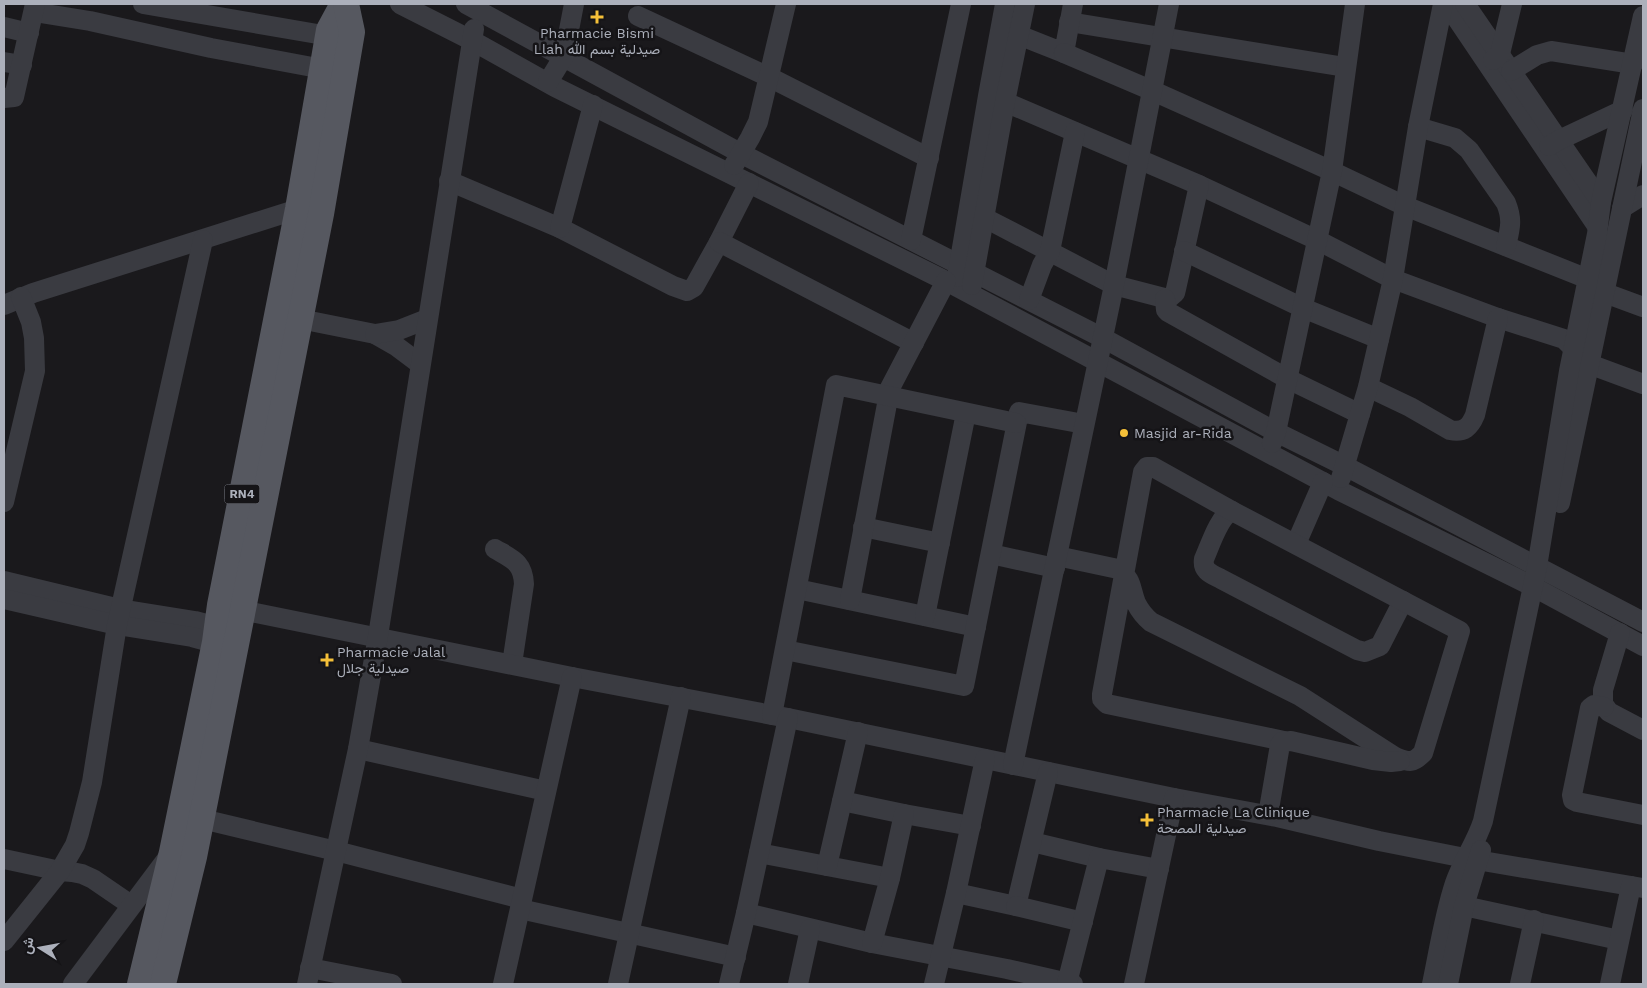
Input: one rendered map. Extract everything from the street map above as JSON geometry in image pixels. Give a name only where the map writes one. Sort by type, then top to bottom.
[{"type":"main road","name":"RN4","points":[[140,984],[228,628],[300,319],[322,69],[329,30],[344,4]]},
{"type":"main road","name":"RN4","points":[[164,984],[202,819],[228,628],[309,212],[352,32],[344,4]]},
{"type":"street","points":[[143,4],[328,36]]},
{"type":"street","points":[[400,4],[593,105],[957,287],[1331,486],[1539,579],[1643,622]]},
{"type":"street","points":[[548,82],[564,56],[574,4]]},
{"type":"street","points":[[728,172],[742,154],[758,122],[786,4]]},
{"type":"street","points":[[911,240],[961,4]]},
{"type":"street","points":[[850,600],[890,388],[914,344],[957,287],[967,269],[984,218],[1005,102],[1009,32],[1005,4]]},
{"type":"street","points":[[967,269],[1009,32],[1025,4]]},
{"type":"street","points":[[1013,765],[1114,286],[1169,4]]},
{"type":"street","points":[[1296,544],[1345,466],[1368,387],[1393,279],[1418,127],[1443,4]]},
{"type":"street","points":[[1447,4],[1494,59],[1552,144],[1601,202]]},
{"type":"street","points":[[1466,4],[1494,59],[1511,71],[1598,226]]},
{"type":"street","points":[[1494,59],[1512,4]]},
{"type":"street","points":[[1268,452],[1276,432],[1332,171],[1345,67],[1349,5]]},
{"type":"street","points":[[392,984],[308,976],[358,749],[378,636],[471,40],[474,6],[742,154],[1103,338],[1276,432],[1345,466],[1539,579],[1620,634],[1643,646]]},
{"type":"street","points":[[4,98],[14,97],[13,63],[29,33],[35,8],[211,48],[322,69]]},
{"type":"street","points":[[1064,54],[1071,13],[1163,37],[1345,67]]},
{"type":"street","points":[[211,48],[217,16]]},
{"type":"street","points":[[638,16],[769,77],[928,158]]},
{"type":"street","points":[[1539,579],[1574,349],[1601,202],[1643,16]]},
{"type":"street","points":[[4,27],[29,33]]},
{"type":"street","points":[[269,59],[275,27]]},
{"type":"street","points":[[1009,32],[1153,91],[1332,171],[1405,206],[1588,279]]},
{"type":"street","points":[[1511,71],[1537,55],[1551,51],[1633,64]]},
{"type":"street","points":[[1005,102],[1199,185],[1317,240],[1393,279],[1498,318],[1564,339],[1589,364],[1643,384]]},
{"type":"street","points":[[560,228],[593,105]]},
{"type":"street","points":[[1432,984],[1449,902],[1471,859],[1483,820],[1589,364],[1643,108]]},
{"type":"street","points":[[1552,144],[1623,110]]},
{"type":"street","points":[[1418,127],[1455,138],[1469,150],[1506,203],[1510,212],[1511,222],[1506,246]]},
{"type":"street","points":[[1028,300],[1042,265],[1050,251],[1075,132]]},
{"type":"street","points":[[449,181],[560,228],[673,286],[687,291],[694,287],[748,183]]},
{"type":"street","points":[[984,218],[1114,286],[1168,299],[1175,293],[1199,185]]},
{"type":"street","points":[[1622,208],[1643,195]]},
{"type":"street","points":[[4,502],[35,371],[34,338],[31,322],[13,301],[203,240],[309,212]]},
{"type":"street","points":[[4,941],[60,871],[75,846],[92,782],[119,617],[203,240]]},
{"type":"street","points":[[719,242],[914,344]]},
{"type":"street","points":[[1184,251],[1303,308],[1379,339]]},
{"type":"street","points":[[1605,292],[1643,307]]},
{"type":"street","points":[[1165,299],[1168,312],[1288,379],[1360,414]]},
{"type":"street","points":[[1368,387],[1410,407],[1450,430],[1465,430],[1472,424],[1475,415],[1498,318]]},
{"type":"street","points":[[300,319],[375,334],[396,346],[420,364]]},
{"type":"street","points":[[375,334],[399,330],[427,319]]},
{"type":"street","points":[[729,984],[758,853],[780,716],[785,650],[836,385],[1016,423]]},
{"type":"street","points":[[785,650],[964,686],[1019,412],[1084,424]]},
{"type":"street","points":[[925,616],[966,413]]},
{"type":"street","points":[[991,554],[1118,569],[1124,574],[1129,580],[1136,603],[1143,615],[1151,622],[1300,696],[1395,757],[1411,762],[1416,760],[1423,753],[1460,631],[1232,511],[1153,467],[1147,466],[1143,472],[1124,574],[1102,694],[1102,699],[1108,704],[1291,741],[1373,760],[1391,762],[1404,760]]},
{"type":"street","points":[[1232,511],[1221,521],[1203,565],[1206,571],[1221,579],[1356,650],[1365,652],[1380,646],[1403,601]]},
{"type":"street","points":[[863,527],[940,543]]},
{"type":"street","points":[[495,549],[516,561],[524,575],[512,664]]},
{"type":"street","points":[[4,581],[119,617]]},
{"type":"street","points":[[797,589],[976,627]]},
{"type":"street","points":[[4,599],[119,617],[195,621],[228,628],[378,636],[572,677],[780,716],[1174,798],[1268,815],[1379,841],[1471,859],[1637,887],[1619,940],[1610,984]]},
{"type":"street","points":[[1604,707],[1602,701],[1603,690],[1620,634]]},
{"type":"street","points":[[503,984],[572,677]]},
{"type":"street","points":[[618,984],[681,697]]},
{"type":"street","points":[[1643,730],[1604,707],[1594,705],[1590,708],[1572,795],[1573,800],[1577,802],[1643,815]]},
{"type":"street","points":[[827,866],[858,732]]},
{"type":"street","points":[[1268,815],[1280,745],[1284,741]]},
{"type":"street","points":[[358,749],[546,791]]},
{"type":"street","points":[[934,984],[985,759]]},
{"type":"street","points":[[1016,906],[1048,772]]},
{"type":"street","points":[[1134,984],[1174,798]]},
{"type":"street","points":[[842,802],[970,826]]},
{"type":"street","points":[[872,943],[890,878],[904,814]]},
{"type":"street","points":[[202,819],[336,851],[629,933],[736,957]]},
{"type":"street","points":[[1032,842],[1099,858],[1159,869]]},
{"type":"street","points":[[73,984],[172,852]]},
{"type":"street","points":[[758,853],[890,878]]},
{"type":"street","points":[[746,913],[872,943],[941,957],[1005,977],[1070,984],[1099,858]]},
{"type":"street","points":[[4,859],[72,872],[92,879],[131,905]]},
{"type":"street","points":[[1448,984],[1464,906],[1471,859]]},
{"type":"street","points":[[956,893],[1083,922]]},
{"type":"street","points":[[1464,906],[1619,940]]},
{"type":"street","points":[[1520,984],[1534,920]]},
{"type":"street","points":[[798,984],[810,929]]},
{"type":"place","name":"Pharmacie Bismi Llah صيدلية بسم الله","points":[[597,17]]},
{"type":"place","name":"Masjid ar-Rida","points":[[1124,433]]},
{"type":"place","name":"Pharmacie Jalal صيدلية جلال","points":[[327,660]]},
{"type":"place","name":"Pharmacie La Clinique صيدلية المصحة","points":[[1147,820]]}]
